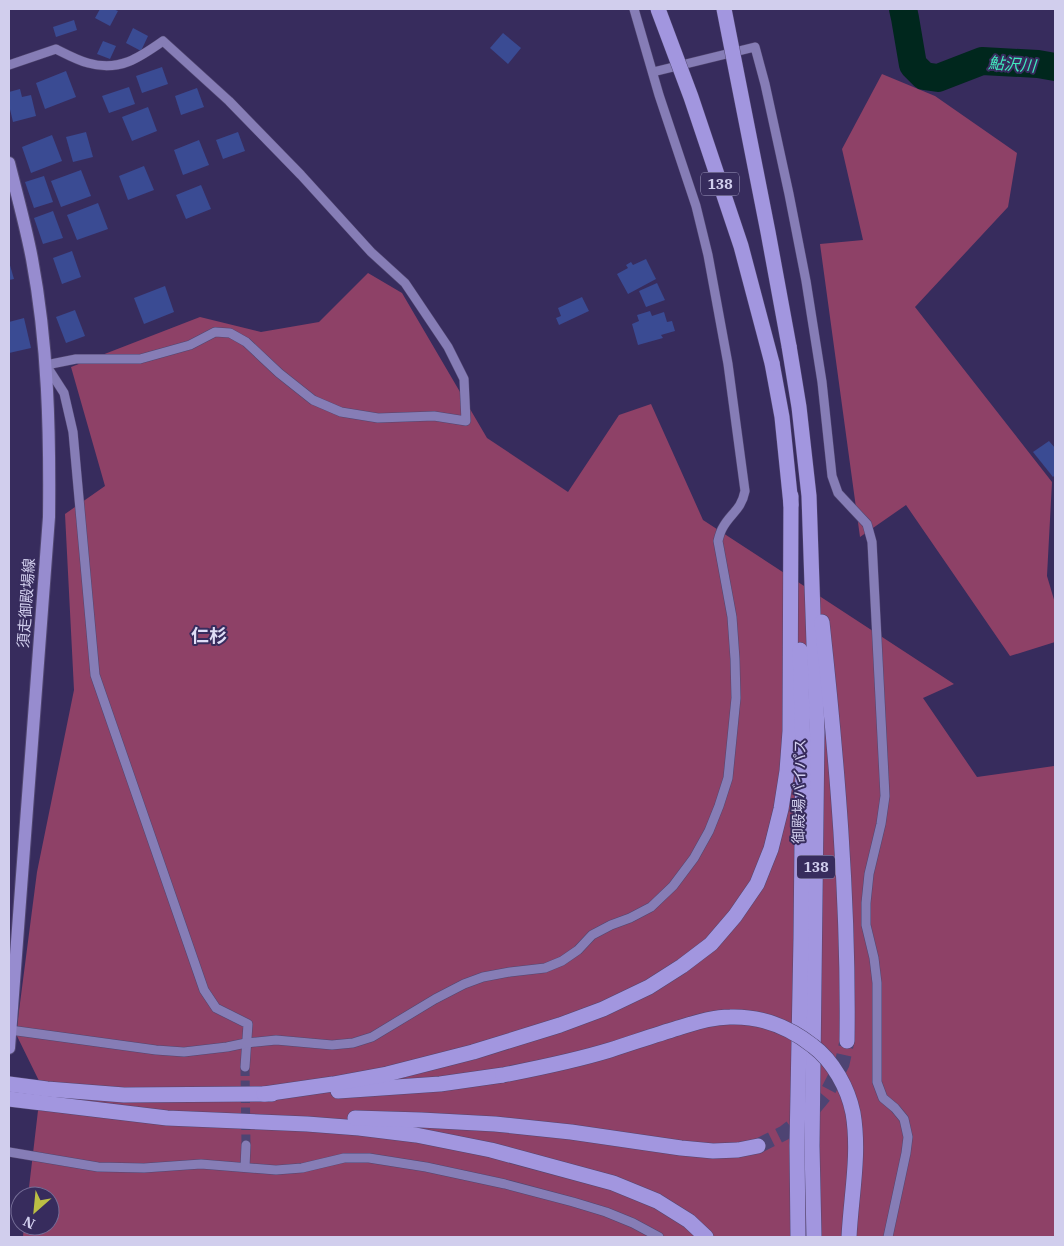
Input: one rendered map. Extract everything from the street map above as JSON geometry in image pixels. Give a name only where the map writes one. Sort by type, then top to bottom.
[{"type":"highway","name":"御殿場バイパス","points":[[658,9],[691,97],[741,246],[772,363],[782,417],[791,496],[799,619],[803,749],[797,1146],[798,1237]]},
{"type":"highway","name":"御殿場バイパス","points":[[724,9],[789,346],[799,407],[809,496],[817,732],[812,1146],[814,1237]]},
{"type":"highway","points":[[264,1094],[388,1074],[473,1052],[560,1025],[602,1009],[657,982],[711,944],[735,916],[757,884],[772,849],[781,809],[787,771],[790,722],[791,496]]},
{"type":"highway","points":[[809,496],[836,752],[848,997],[847,1041]]},
{"type":"highway","points":[[9,1099],[46,1096],[264,1094],[440,1084],[503,1075],[562,1063],[701,1021],[729,1017],[756,1018],[779,1025],[800,1036],[818,1049],[833,1066],[845,1089],[852,1111],[856,1138],[849,1237]]},
{"type":"highway","points":[[9,1084],[46,1096],[121,1112],[167,1118],[359,1128],[416,1135],[491,1150],[613,1183],[657,1201],[689,1221],[706,1237]]},
{"type":"highway","points":[[121,1112],[421,1120],[495,1124],[571,1132],[713,1151],[738,1150],[758,1146]]},
{"type":"main road","name":"須走御殿場線","points":[[9,163],[13,195],[32,258],[40,313],[46,365],[50,464],[49,517],[9,1048]]},
{"type":"street","points":[[10,1030],[156,1050],[184,1052],[276,1040],[332,1045],[353,1043],[372,1037],[464,984],[483,977],[545,968],[562,961],[578,950],[592,935],[651,907],[673,886],[694,858],[720,806],[728,778],[736,698],[735,659],[732,617],[718,541],[722,530],[743,500],[745,491],[728,364],[708,254],[696,206],[652,72],[634,9]]},
{"type":"street","points":[[9,65],[56,49],[88,63],[110,66],[130,62],[163,41],[229,102],[302,175],[371,252],[405,283],[448,347],[464,380],[466,421],[434,416],[378,418],[341,412],[313,400],[279,373],[246,342],[230,333],[216,332],[190,345],[140,358],[76,359],[46,365],[64,393],[73,432],[95,675],[204,990],[216,1008],[248,1024],[245,1067]]},
{"type":"street","points":[[652,72],[754,47],[765,84],[806,280],[822,382],[832,476],[838,493],[868,524],[872,542],[885,796],[881,824],[869,874],[866,925],[874,958],[877,983],[877,1082],[884,1098],[904,1119],[908,1136],[888,1237]]},
{"type":"street","points":[[245,1167],[246,1145]]},
{"type":"street","points":[[9,1152],[98,1167],[144,1168],[201,1164],[276,1170],[302,1168],[344,1158],[369,1158],[426,1167],[505,1184],[598,1209],[633,1223],[659,1237]]},
{"type":"shaded area","points":[[882,74],[935,96],[1017,153],[1008,207],[915,307],[1052,482],[1047,576],[1055,603],[1055,642],[1010,656],[906,505],[860,537],[820,244],[863,240],[842,149]]},
{"type":"shaded area","points":[[368,273],[402,293],[487,438],[568,492],[619,415],[651,404],[703,520],[954,684],[923,698],[977,777],[1055,767],[1055,1237],[23,1237],[60,1236],[60,1186],[29,1186],[41,1085],[16,1034],[37,872],[74,690],[65,514],[105,486],[71,367],[200,317],[261,332],[319,322]]},
{"type":"building","points":[[100,9],[118,11],[110,26],[95,18]]},
{"type":"building","points":[[74,20],[77,30],[56,37],[53,27]]},
{"type":"building","points":[[133,28],[148,36],[141,51],[126,43]]},
{"type":"building","points":[[503,33],[521,48],[508,64],[490,48]]},
{"type":"building","points":[[103,41],[116,46],[110,59],[97,54]]},
{"type":"building","points":[[162,67],[168,84],[142,93],[136,76]]},
{"type":"building","points":[[66,71],[76,97],[45,109],[36,83]]},
{"type":"building","points":[[129,87],[135,104],[109,113],[102,96]]},
{"type":"building","points":[[197,88],[204,107],[181,115],[175,96]]},
{"type":"building","points":[[20,89],[22,97],[31,95],[36,116],[13,122],[9,105],[9,92]]},
{"type":"building","points":[[148,107],[157,131],[132,141],[122,117]]},
{"type":"building","points":[[86,132],[93,157],[73,162],[66,137]]},
{"type":"building","points":[[238,132],[245,151],[223,159],[216,140]]},
{"type":"building","points":[[52,135],[62,161],[31,173],[22,147]]},
{"type":"building","points":[[199,140],[209,165],[183,175],[174,150]]},
{"type":"building","points":[[144,166],[154,190],[128,200],[119,176]]},
{"type":"building","points":[[81,170],[91,196],[61,207],[51,181]]},
{"type":"building","points":[[44,176],[53,202],[34,208],[25,182]]},
{"type":"building","points":[[201,185],[211,209],[186,219],[176,195]]},
{"type":"building","points":[[98,203],[108,229],[77,240],[67,215]]},
{"type":"building","points":[[53,211],[63,238],[43,244],[34,218]]},
{"type":"building","points":[[72,251],[81,277],[62,284],[53,258]]},
{"type":"building","points":[[646,259],[656,279],[628,294],[617,274],[628,268],[626,265],[631,262],[633,265]]},
{"type":"building","points":[[9,262],[14,279],[9,280]]},
{"type":"building","points":[[657,283],[665,300],[646,307],[639,291]]},
{"type":"building","points":[[165,286],[174,312],[144,324],[134,298]]},
{"type":"building","points":[[582,297],[589,311],[559,325],[556,318],[561,316],[558,308]]},
{"type":"building","points":[[75,310],[85,336],[66,343],[56,317]]},
{"type":"building","points":[[650,311],[652,316],[664,312],[667,322],[672,321],[675,331],[661,335],[663,338],[638,345],[632,324],[639,321],[637,315]]},
{"type":"building","points":[[24,318],[31,348],[9,353],[9,322]]},
{"type":"building","points":[[1049,441],[1055,448],[1055,475],[1053,477],[1033,452]]},
{"type":"waterway","name":"鮎沢川","points":[[903,9],[913,65],[924,76],[938,78],[982,61],[1038,64],[1055,67]]},
{"type":"tunnel","points":[[758,1146],[784,1133],[809,1114],[828,1091],[842,1064],[847,1041]]},
{"type":"tunnel","points":[[245,1067],[246,1145]]},
{"type":"district","name":"仁杉","points":[[209,635]]}]
